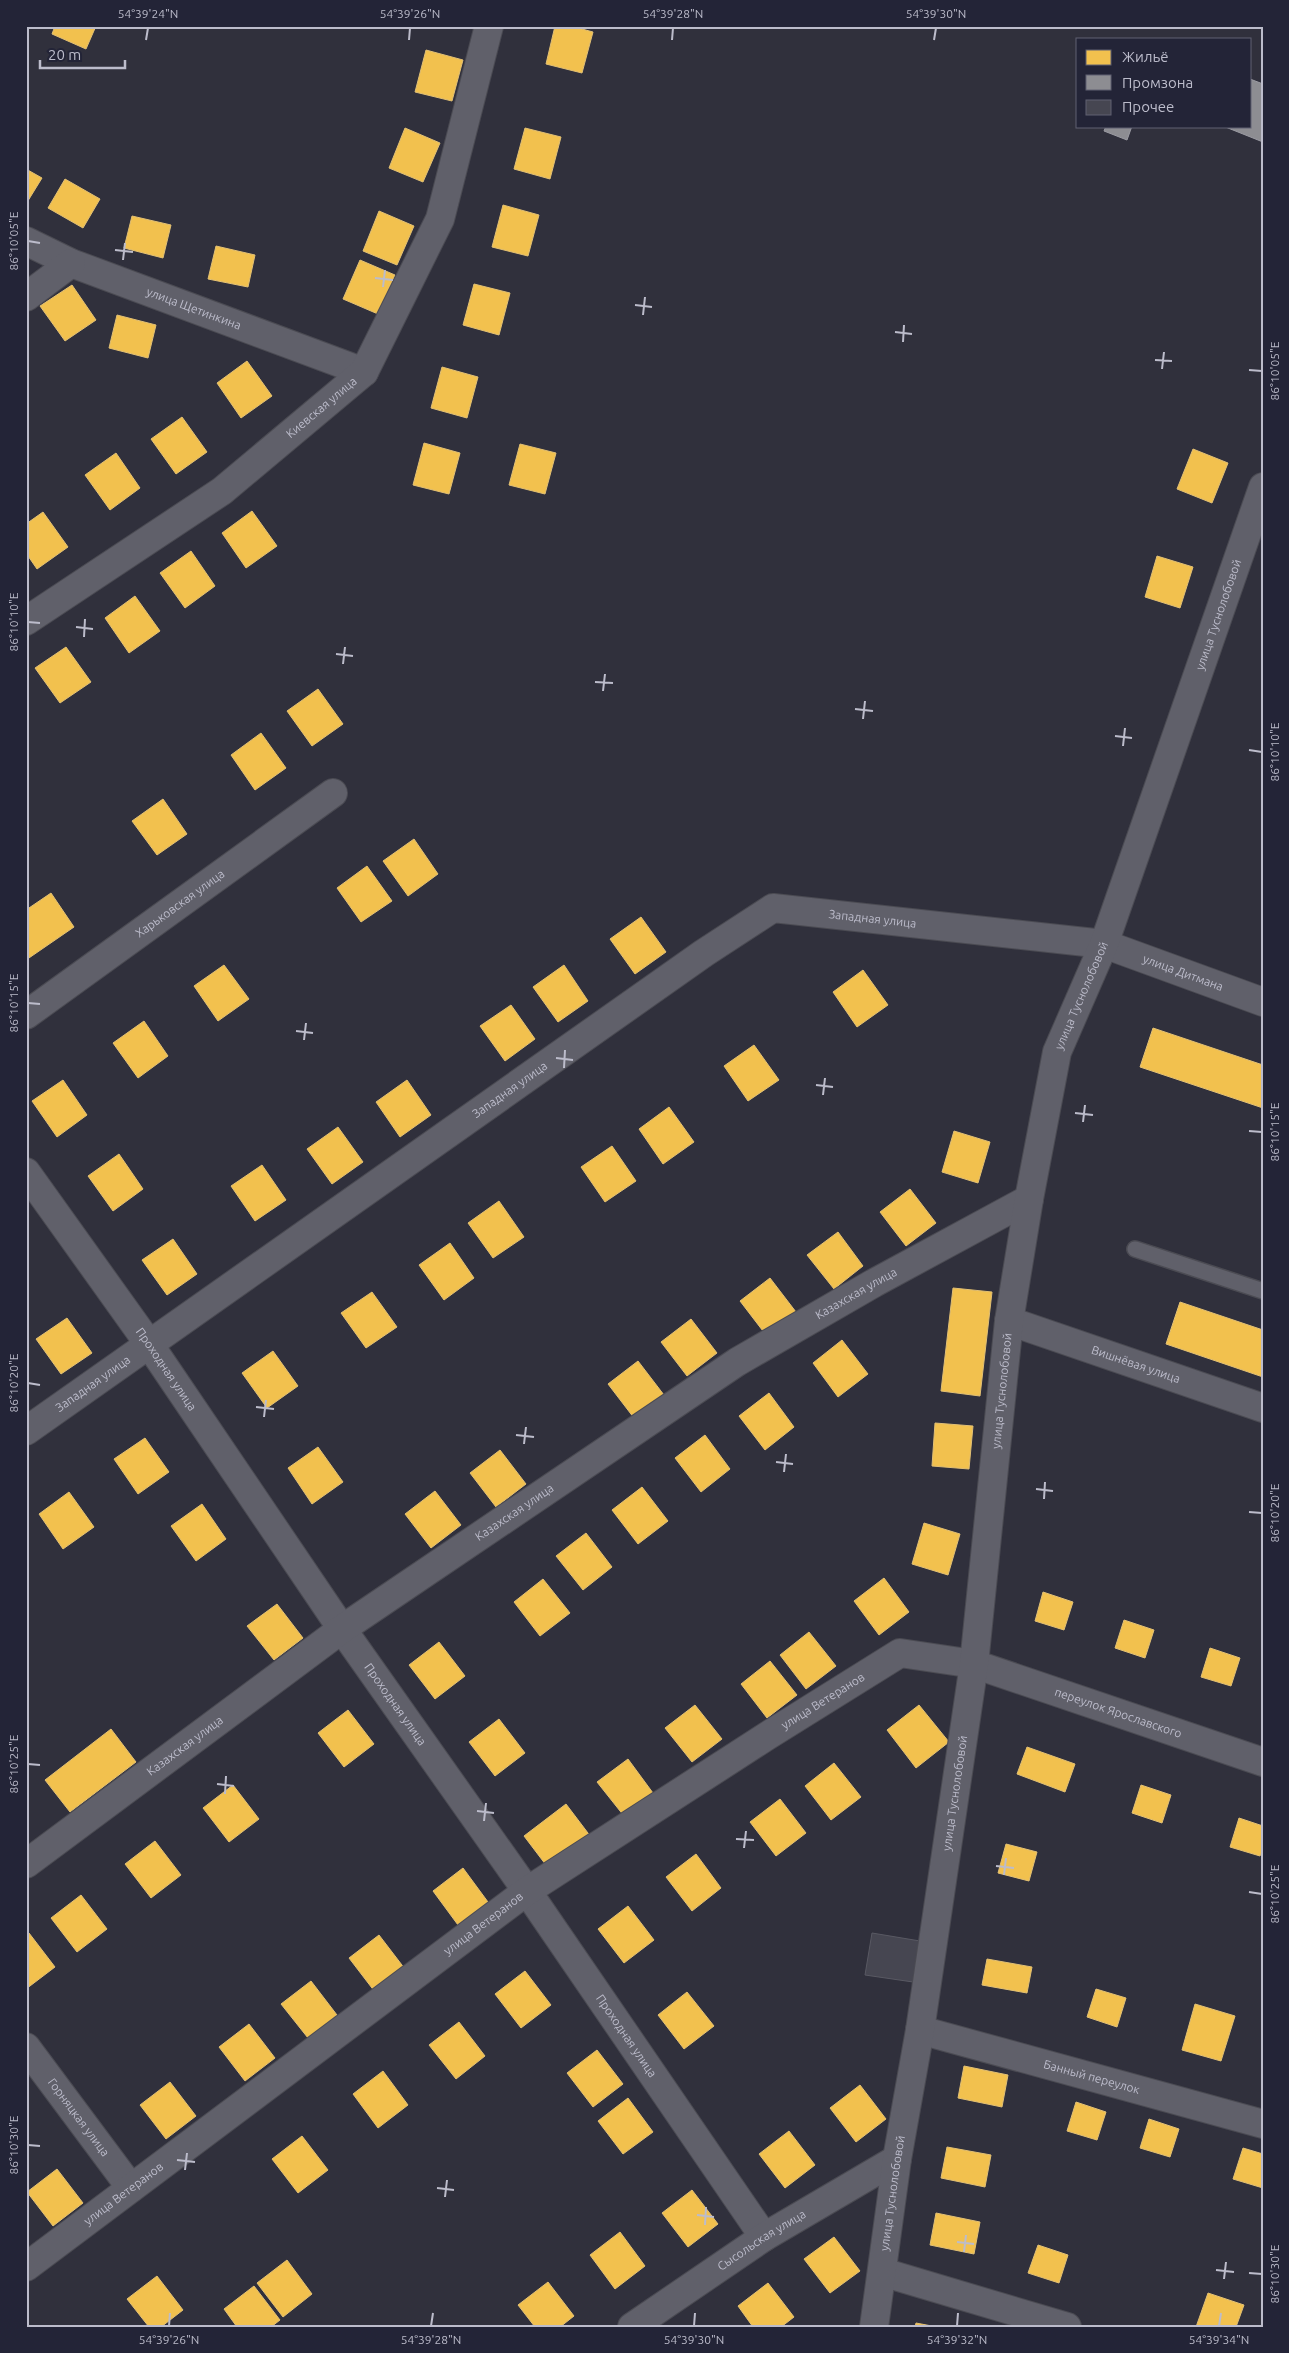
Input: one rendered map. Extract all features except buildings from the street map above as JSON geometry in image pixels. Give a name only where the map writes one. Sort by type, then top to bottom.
[{"type":"street","name":"Киевская улица","points":[[26,621],[222,491],[364,372],[440,219],[489,26]]},
{"type":"street","name":"улица Щетинкина","points":[[26,241],[70,263],[364,372]]},
{"type":"street","points":[[26,297],[70,263]]},
{"type":"street","name":"улица Туснолобовой","points":[[874,2327],[897,2159],[920,2030],[974,1664],[1009,1321],[1029,1199],[1057,1052],[1104,944],[1263,487]]},
{"type":"street","name":"Харьковская улица","points":[[26,1014],[333,794]]},
{"type":"street","name":"Западная улица","points":[[26,1431],[696,959],[773,908],[1104,944]]},
{"type":"street","name":"улица Дитмана","points":[[1104,944],[1263,1002]]},
{"type":"street","name":"Проходная улица","points":[[26,1172],[149,1344],[342,1629],[527,1891],[764,2238]]},
{"type":"street","name":"Казахская улица","points":[[26,1864],[342,1629],[737,1362],[874,1283],[1029,1199]]},
{"type":"street","name":"Вишнёвая улица","points":[[1009,1321],[1263,1408]]},
{"type":"street","name":"улица Ветеранов","points":[[26,2267],[527,1891],[767,1736],[900,1653],[974,1664]]},
{"type":"street","name":"переулок Ярославского","points":[[974,1664],[1263,1762]]},
{"type":"street","name":"Банный переулок","points":[[920,2030],[1263,2124]]},
{"type":"street","name":"Горняцкая улица","points":[[26,2047],[131,2188]]},
{"type":"street","name":"Сысольская улица","points":[[632,2327],[764,2238],[897,2159]]},
{"type":"street","points":[[882,2272],[1067,2327]]},
{"type":"lane","points":[[1135,1249],[1263,1291]]}]
